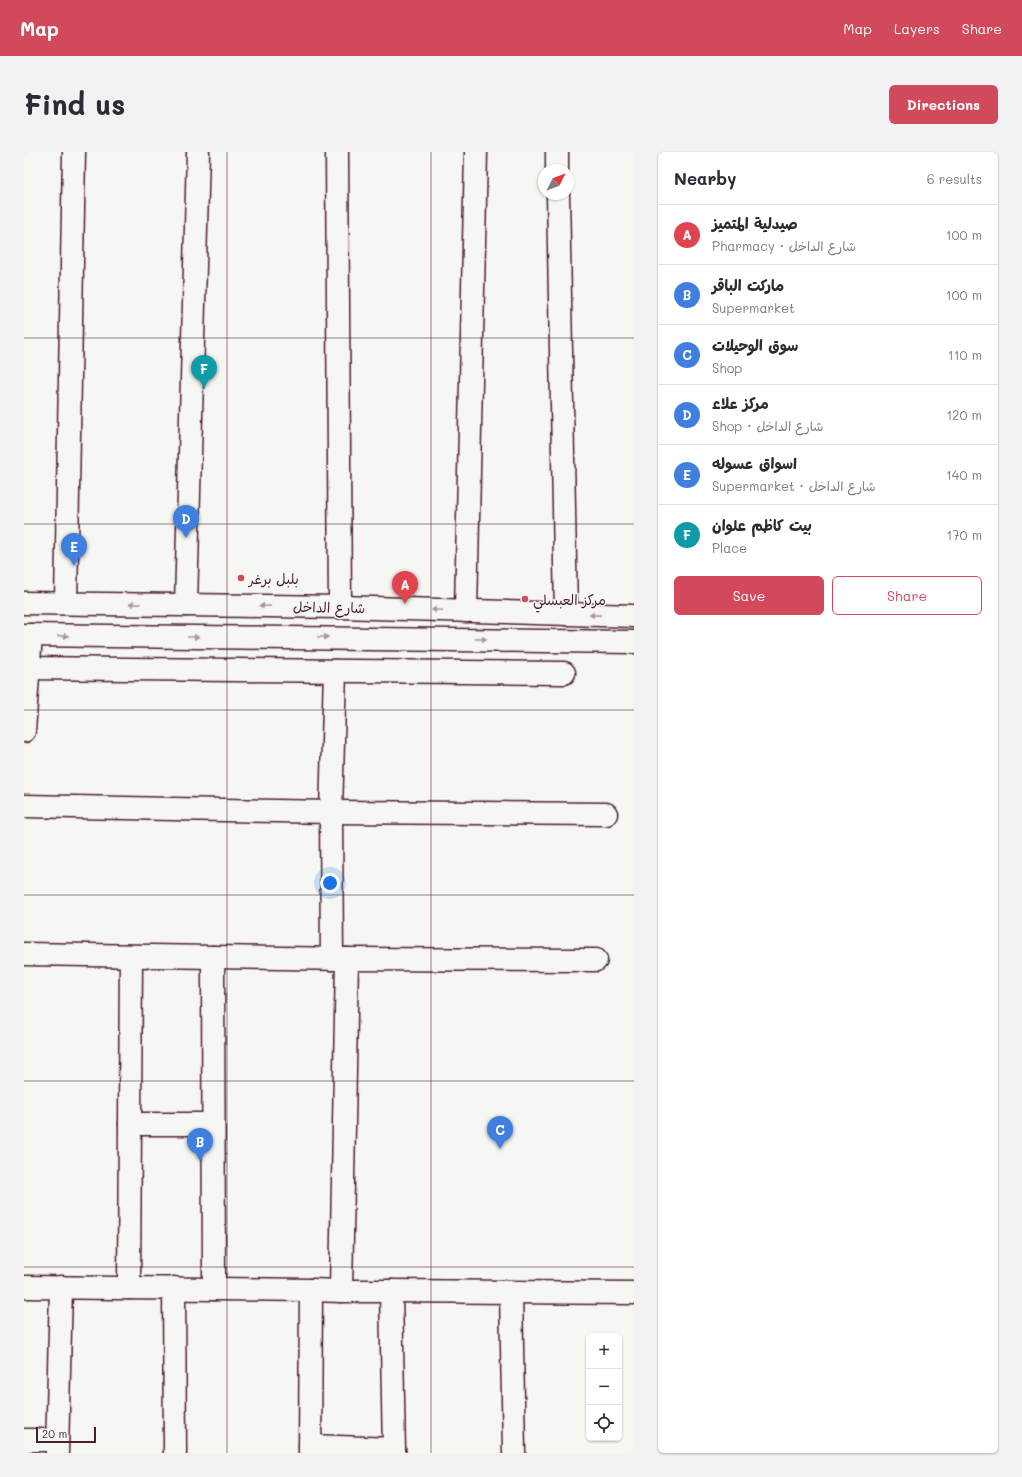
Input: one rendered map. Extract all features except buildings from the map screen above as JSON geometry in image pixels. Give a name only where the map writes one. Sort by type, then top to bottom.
[{"type":"street","points":[[66,603],[74,152]]},
{"type":"street","points":[[186,605],[198,152]]},
{"type":"street","points":[[337,152],[340,607]]},
{"type":"street","points":[[466,611],[476,152]]},
{"type":"street","points":[[557,152],[557,164]]},
{"type":"street","points":[[558,200],[566,614]]},
{"type":"street","name":"شارع الداخل","points":[[24,603],[340,607],[634,616]]},
{"type":"street","points":[[24,731],[28,635],[634,642]]},
{"type":"street","points":[[26,668],[564,673]]},
{"type":"street","points":[[335,671],[331,812],[340,959],[342,1292]]},
{"type":"street","points":[[24,806],[331,812],[606,814]]},
{"type":"street","points":[[24,954],[340,959],[596,960]]},
{"type":"street","points":[[129,1288],[131,956]]},
{"type":"street","points":[[213,957],[214,1289]]},
{"type":"street","points":[[130,1124],[213,1124]]},
{"type":"street","points":[[24,1287],[311,1290],[342,1292],[634,1293]]},
{"type":"street","points":[[24,1440],[57,1447],[61,1287]]},
{"type":"street","points":[[174,1288],[175,1453]]},
{"type":"street","points":[[311,1290],[310,1449],[394,1451],[391,1291]]},
{"type":"street","points":[[511,1292],[514,1453]]},
{"type":"place","name":"بيت كاظم علوان","points":[[204,388]]},
{"type":"place","name":"مركز علاء","points":[[186,538]]},
{"type":"place","name":"اسواق عسوله","points":[[74,566]]},
{"type":"place","name":"بلبل برغر","points":[[241,578]]},
{"type":"place","name":"مركز العبسلي","points":[[525,599]]},
{"type":"place","name":"صيدلية المتميز","points":[[405,604]]},
{"type":"place","name":"سوق الوحيلات","points":[[500,1149]]},
{"type":"place","name":"ماركت الباقر","points":[[200,1161]]}]
